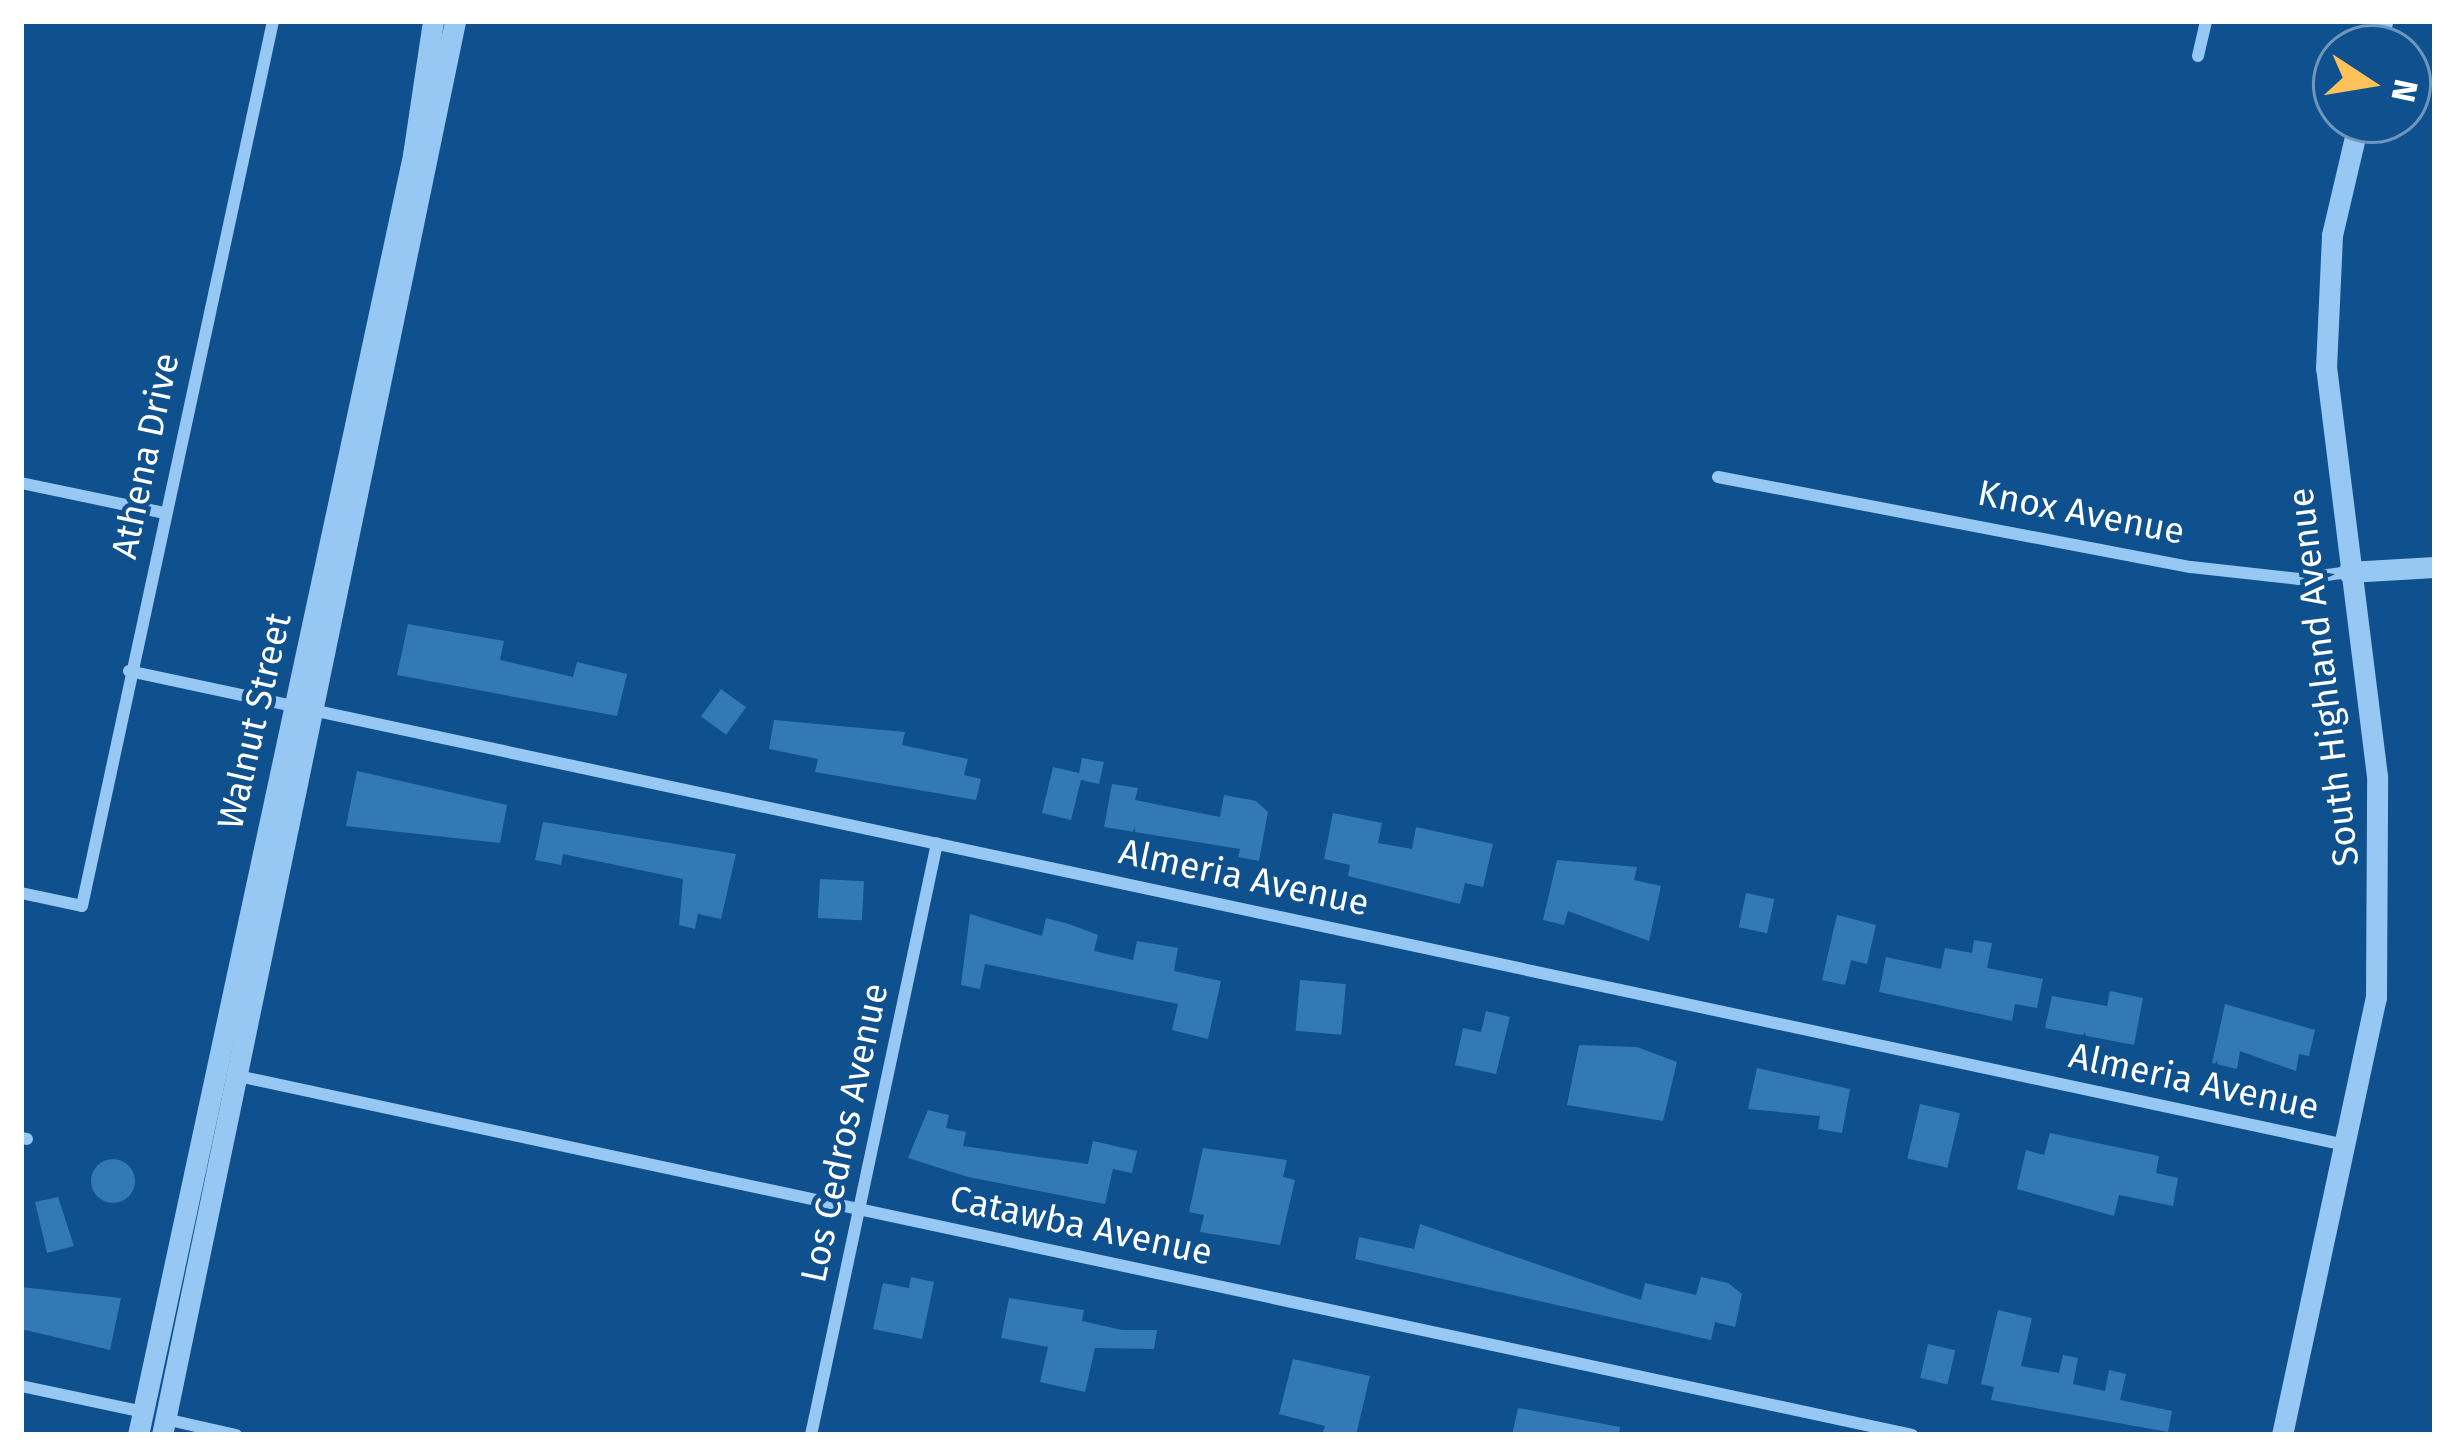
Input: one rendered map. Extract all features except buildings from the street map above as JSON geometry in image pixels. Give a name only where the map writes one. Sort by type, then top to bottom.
[{"type":"street","name":"Athena Drive","points":[[21,893],[82,906],[129,671],[273,21]]},
{"type":"street","name":"Walnut Street","points":[[140,1424],[413,155],[433,21]]},
{"type":"street","name":"Walnut Street","points":[[164,1427],[316,711],[455,21]]},
{"type":"street","points":[[2198,56],[2206,21]]},
{"type":"street","name":"South Highland Avenue","points":[[2282,1435],[2376,998],[2382,887],[2329,440],[2325,301],[2354,144]]},
{"type":"street","name":"Knox Avenue","points":[[1718,476],[2191,567],[2300,580],[2435,567]]},
{"type":"street","points":[[21,483],[164,513]]},
{"type":"street","name":"Almeria Avenue","points":[[129,671],[2346,1145]]},
{"type":"street","name":"Los Cedros Avenue","points":[[811,1435],[937,843]]},
{"type":"street","name":"Catawba Avenue","points":[[238,1076],[1912,1435]]},
{"type":"street","points":[[21,1386],[140,1424]]},
{"type":"street","points":[[164,1427],[236,1435]]}]
